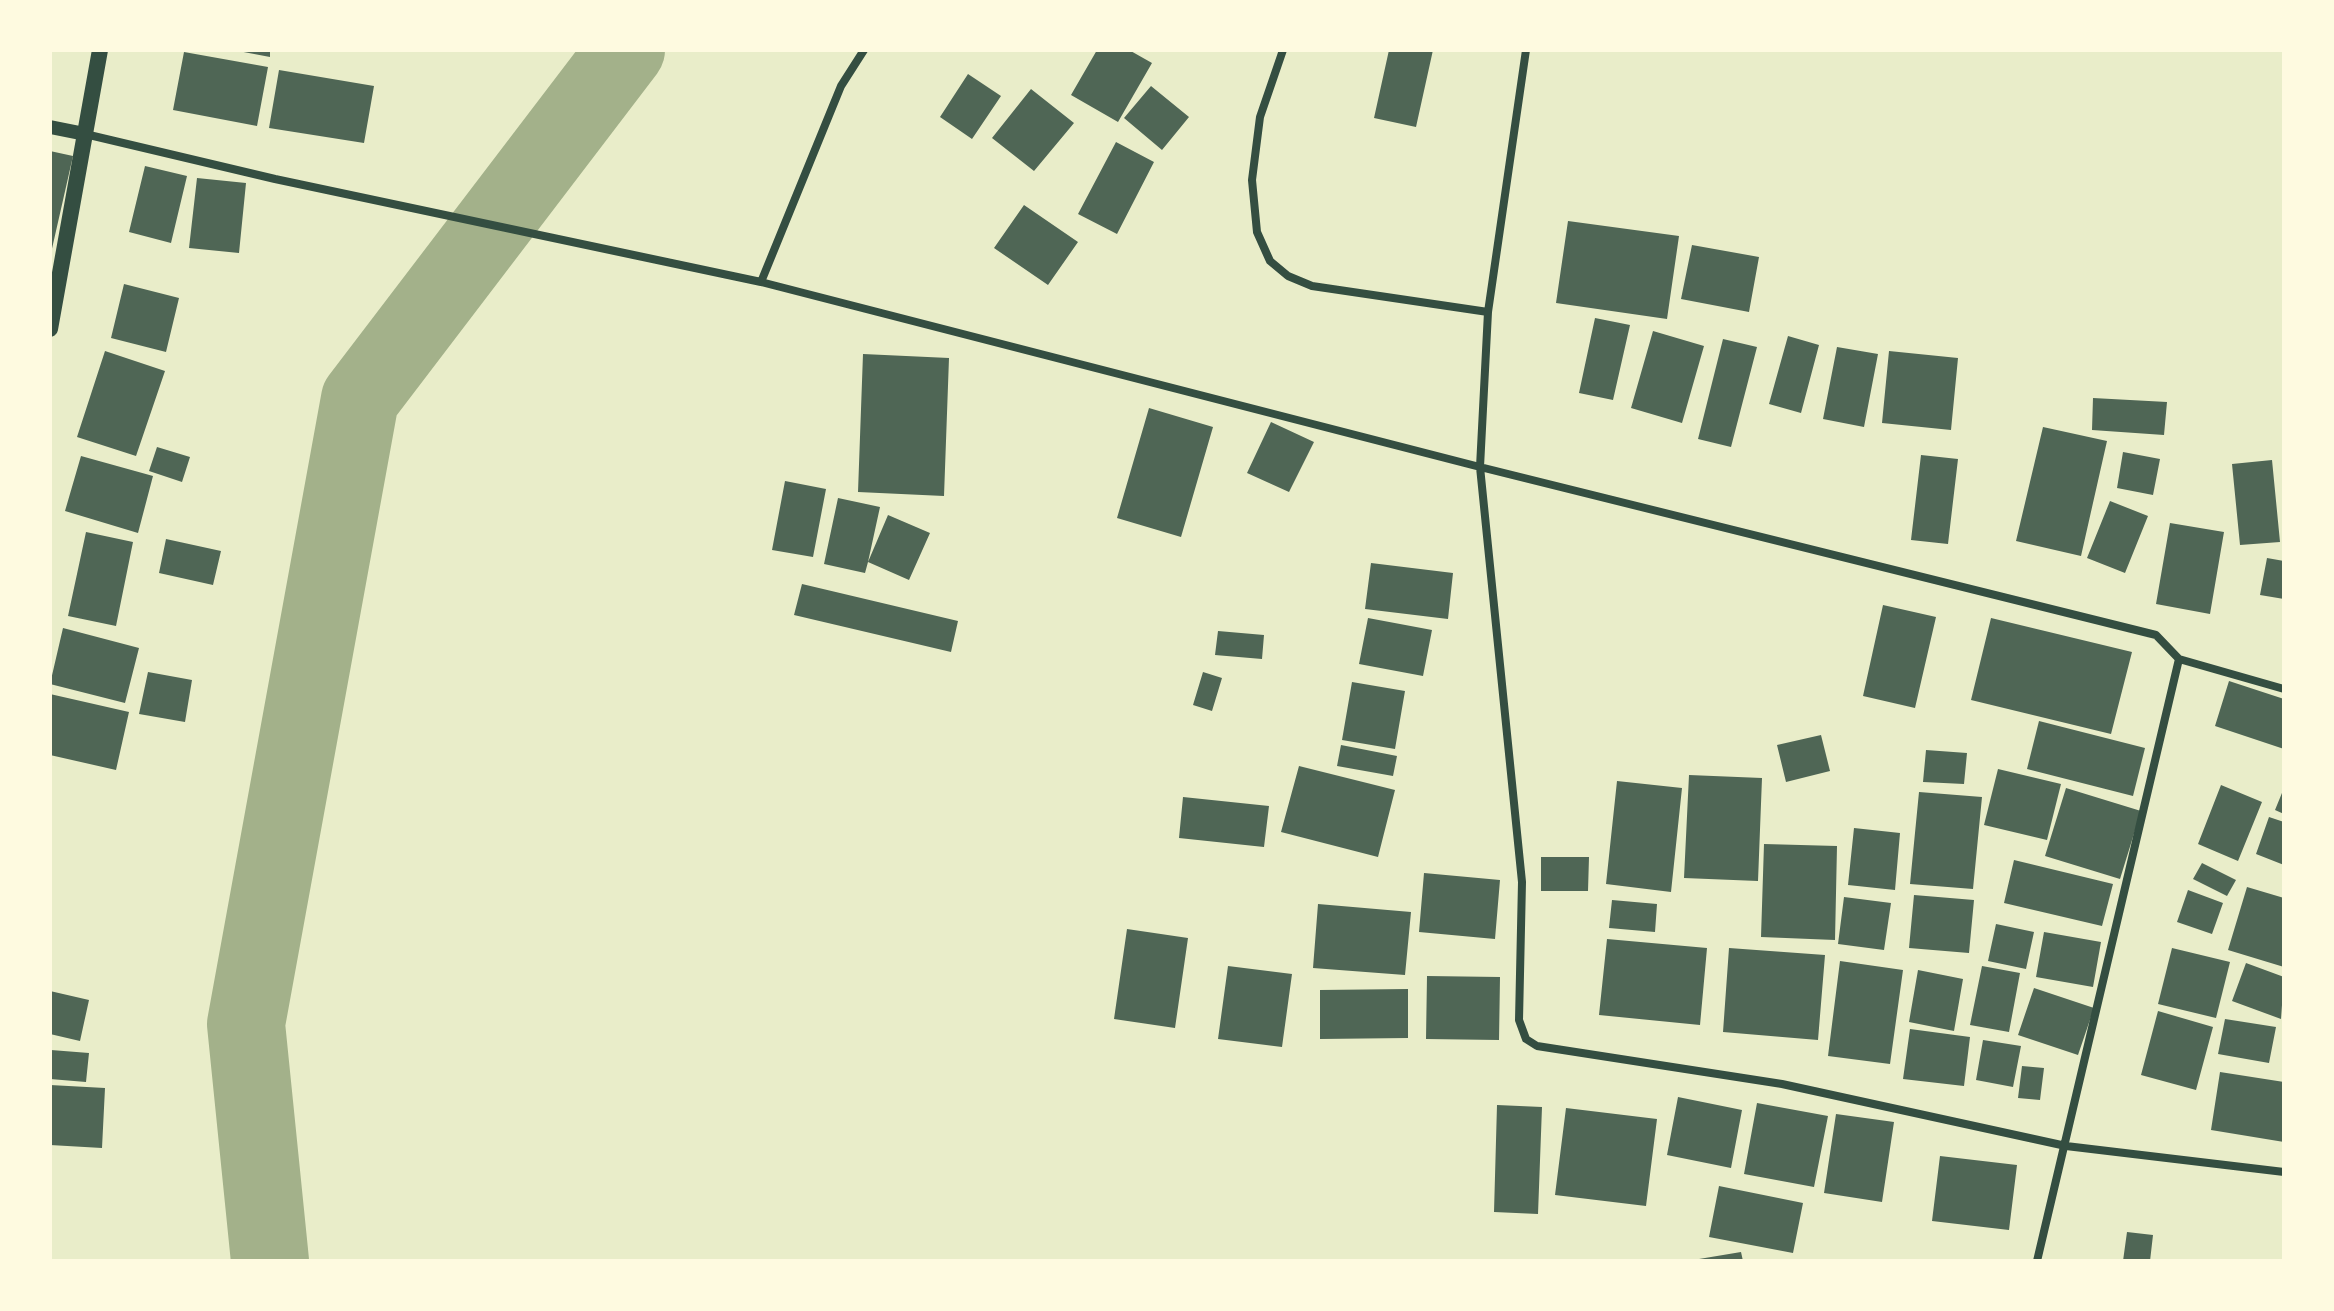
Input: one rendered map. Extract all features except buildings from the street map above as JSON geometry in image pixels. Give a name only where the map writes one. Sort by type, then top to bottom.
[{"type":"main road","points":[[50,329],[100,50]]},
{"type":"street","points":[[761,282],[841,86],[864,50]]},
{"type":"street","points":[[1283,50],[1260,117],[1252,180],[1257,232],[1270,261],[1288,276],[1312,286],[1488,312]]},
{"type":"street","points":[[1526,50],[1488,312],[1480,467],[1522,882],[1519,1020],[1526,1039],[1537,1046],[1782,1084],[2066,1146],[2284,1172]]},
{"type":"street","points":[[50,127],[275,179],[761,282],[1480,467],[2156,635],[2179,659],[2284,689]]},
{"type":"street","points":[[2037,1261],[2179,659]]},
{"type":"waterway","points":[[270,1261],[246,1024],[360,399],[626,50]]}]
